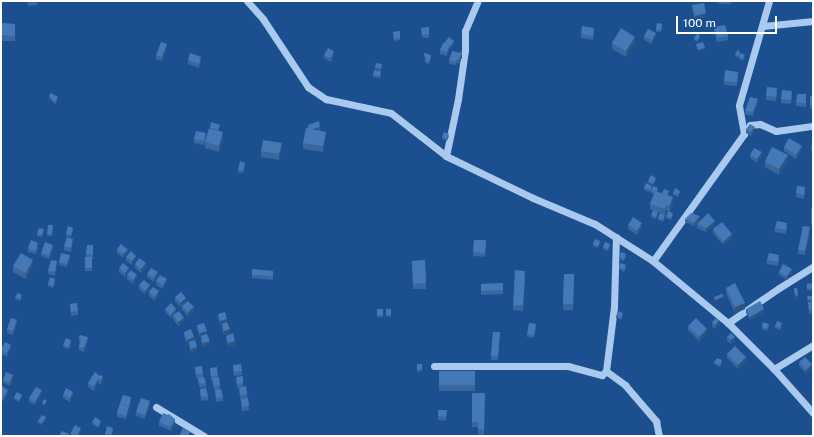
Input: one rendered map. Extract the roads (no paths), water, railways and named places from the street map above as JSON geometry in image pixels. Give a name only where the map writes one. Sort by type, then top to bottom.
[{"type":"street","points":[[247,1],[263,19],[308,87],[326,99],[391,112],[446,156],[533,198],[595,224],[616,237],[653,261],[728,323],[774,369],[813,413]]},
{"type":"street","points":[[446,156],[458,99],[465,50],[465,31],[478,1]]},
{"type":"street","points":[[744,134],[739,105],[769,1]]},
{"type":"street","points":[[763,26],[813,21]]},
{"type":"street","points":[[653,261],[750,125],[760,124],[776,131],[813,126]]},
{"type":"street","points":[[606,371],[614,306],[616,237]]},
{"type":"street","points":[[728,323],[813,267]]},
{"type":"street","points":[[774,369],[813,345]]},
{"type":"street","points":[[434,366],[568,366],[602,374],[606,371]]},
{"type":"street","points":[[606,371],[625,385],[656,421],[659,436]]},
{"type":"street","points":[[156,407],[204,436]]}]
